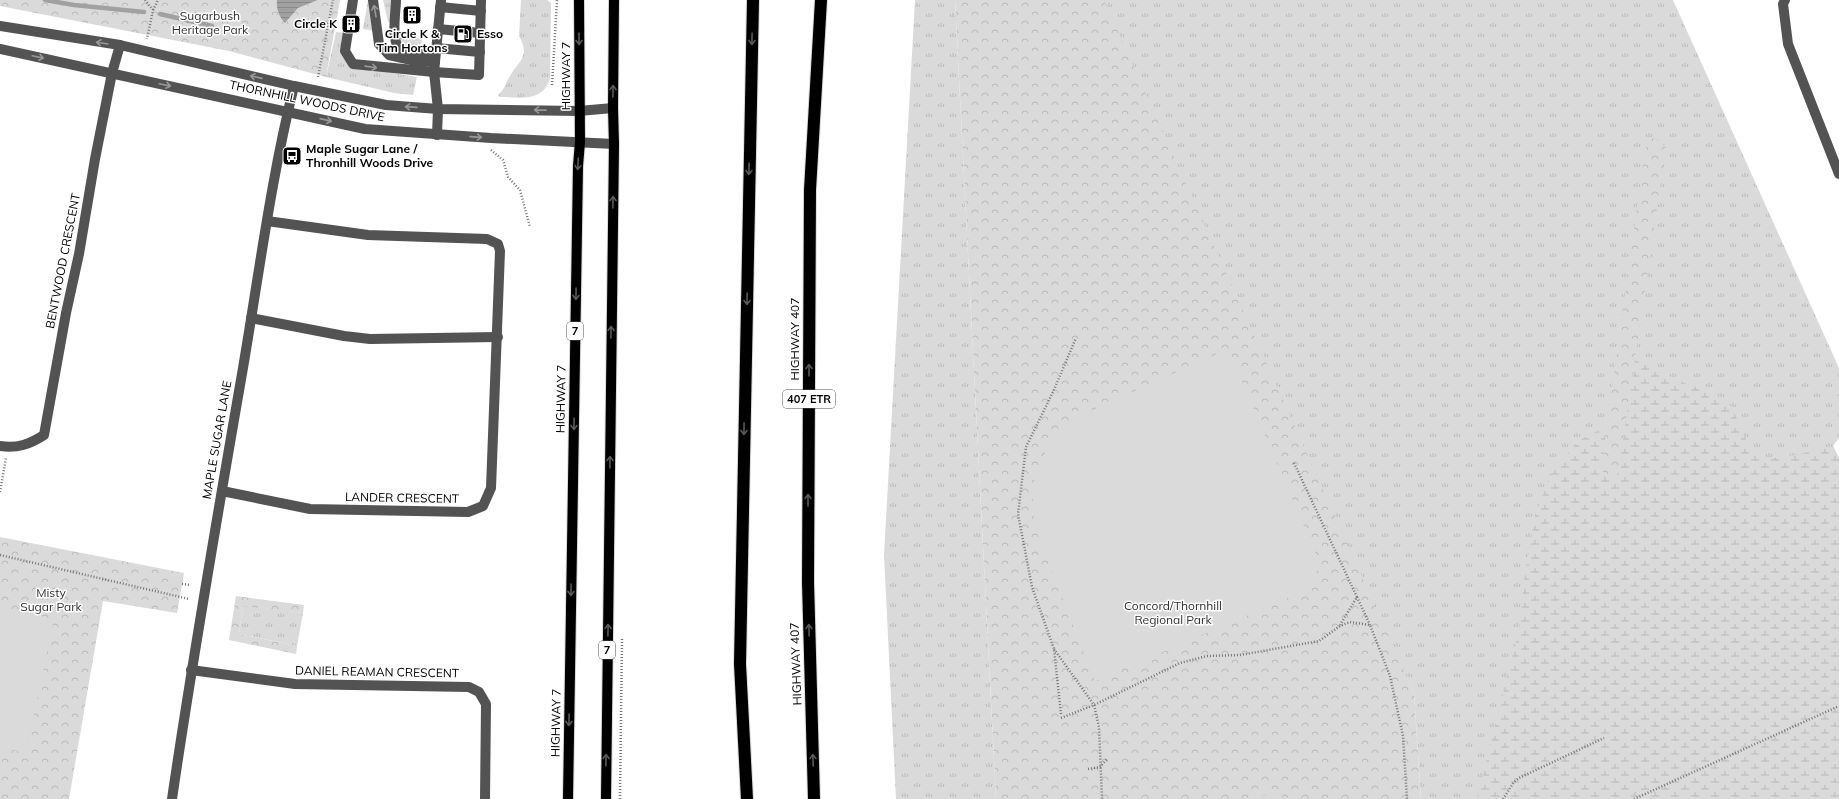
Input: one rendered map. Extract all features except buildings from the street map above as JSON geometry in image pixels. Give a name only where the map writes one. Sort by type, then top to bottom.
[{"type":"highway","points":[[747,799],[740,664],[753,0]]},
{"type":"highway","name":"HIGHWAY 407","points":[[814,799],[808,582],[810,198],[821,0]]},
{"type":"main road","name":"HIGHWAY 7","points":[[568,799],[578,166],[580,142],[579,0]]},
{"type":"main road","name":"7","points":[[606,799],[614,144],[614,0]]},
{"type":"street","points":[[353,0],[344,51],[353,64],[479,75],[481,0]]},
{"type":"street","points":[[373,0],[379,44],[389,55],[416,61],[435,55]]},
{"type":"street","points":[[396,0],[396,45],[403,52],[435,55],[480,52]]},
{"type":"street","points":[[1785,0],[1783,4],[1788,44],[1839,174]]},
{"type":"street","points":[[437,135],[438,109],[434,72],[441,4],[481,11]]},
{"type":"street","name":"THORNHILL WOODS DRIVE","points":[[0,26],[120,46],[294,86],[386,105],[438,109],[580,111],[613,108]]},
{"type":"street","points":[[438,29],[480,33]]},
{"type":"street","name":"BENTWOOD CRESCENT","points":[[4,447],[27,445],[44,435],[112,73],[120,46]]},
{"type":"street","name":"THORNHILL WOODS DRIVE","points":[[0,49],[365,129],[437,135],[614,144]]},
{"type":"street","name":"MAPLE SUGAR LANE","points":[[172,799],[191,670],[267,221],[294,86]]},
{"type":"street","name":"LANDER CRESCENT","points":[[222,491],[310,509],[468,512],[483,506],[491,488],[498,337],[500,251],[498,244],[487,239],[368,235],[267,221]]},
{"type":"street","points":[[251,318],[344,336],[370,339],[498,337]]},
{"type":"street","name":"DANIEL REAMAN CRESCENT","points":[[191,670],[296,684],[469,687],[479,692],[486,704],[485,799]]},
{"type":"path","points":[[145,0],[153,10]]},
{"type":"path","points":[[147,39],[153,10],[158,0]]},
{"type":"path","points":[[318,77],[333,0]]},
{"type":"path","points":[[552,85],[557,0]]},
{"type":"path","points":[[490,150],[504,160],[508,177],[520,190],[530,228]]},
{"type":"path","points":[[1061,714],[1054,649],[1032,586],[1018,514],[1026,448],[1053,392],[1076,338]]},
{"type":"path","points":[[0,492],[4,447]]},
{"type":"path","points":[[1294,463],[1370,625],[1390,676],[1403,736],[1407,799]]},
{"type":"path","points":[[0,555],[189,599]]},
{"type":"path","points":[[182,584],[191,585]]},
{"type":"path","points":[[1340,626],[1357,597]]},
{"type":"path","points":[[1061,718],[1094,705],[1180,663],[1207,656],[1240,654],[1318,641],[1340,626],[1350,622],[1370,625]]},
{"type":"path","points":[[1054,649],[1094,705],[1099,727],[1102,799]]},
{"type":"path","points":[[1634,799],[1839,706]]},
{"type":"path","points":[[1503,799],[1514,782],[1519,778],[1604,738]]},
{"type":"path","points":[[1088,769],[1100,767],[1107,759]]},
{"type":"green space","name":"Sugarbush Heritage Park","points":[[0,0],[278,0],[285,23],[298,8],[318,0],[340,0],[326,77],[229,51],[0,6]]},
{"type":"green space","points":[[368,0],[371,0],[375,31],[363,29]]},
{"type":"green space","points":[[383,0],[394,0],[393,21],[388,22]]},
{"type":"green space","points":[[521,0],[547,0],[551,3],[550,78],[547,86],[542,92],[536,95],[523,98],[500,97],[498,95],[504,88],[524,54],[524,49],[519,36]]},
{"type":"green space","points":[[915,0],[955,0],[996,799],[896,799],[884,555]]},
{"type":"green space","name":"Concord/Thornhill Regional Park","points":[[955,0],[1104,0],[1414,693],[1421,799],[996,799]]},
{"type":"green space","points":[[1082,0],[1673,0],[1839,368],[1839,438],[1833,446],[1839,458],[1839,799],[1421,799],[1414,693]]},
{"type":"green space","points":[[336,32],[348,33],[347,59],[387,72],[417,77],[413,95],[394,93],[326,77]]},
{"type":"green space","points":[[399,37],[422,38],[421,47],[405,46]]},
{"type":"green space","points":[[1652,138],[1660,141],[1666,148],[1618,473],[1611,482],[1601,469],[1645,149]]},
{"type":"green space","points":[[1228,349],[1320,564],[1311,588],[1095,681],[1038,536],[1034,516],[1033,498],[1034,481],[1039,465],[1047,450],[1057,437],[1070,424],[1086,413]]},
{"type":"green space","points":[[1635,360],[1691,386],[1710,390],[1732,407],[1747,442],[1757,457],[1786,457],[1833,446],[1839,458],[1839,799],[1477,799],[1519,629],[1525,574],[1535,515],[1551,474],[1578,441],[1607,426],[1601,469],[1611,482],[1618,473]]},
{"type":"green space","name":"Misty Sugar Park","points":[[0,537],[184,573],[177,613],[103,601],[69,799],[0,799]]},
{"type":"green space","points":[[236,596],[304,605],[303,613],[243,606],[239,634],[297,646],[296,654],[229,640]]},
{"type":"green space","points":[[243,605],[303,613],[297,646],[239,634]]},
{"type":"green space","points":[[0,608],[54,619],[26,753],[0,747]]},
{"type":"green space","points":[[1265,795],[1293,799],[1246,799]]},
{"type":"shaded area","points":[[277,0],[318,0],[298,8],[285,23],[278,12]]},
{"type":"waterway","points":[[45,0],[74,5],[144,12]]},
{"type":"waterway","points":[[160,14],[212,26]]},
{"type":"place","name":"Circle K & Tim Hortons","points":[[412,15]]},
{"type":"place","name":"Circle K","points":[[351,24]]},
{"type":"place","name":"Esso","points":[[463,34]]},
{"type":"place","name":"Maple Sugar Lane / Thronhill Woods Drive","points":[[292,156]]}]
